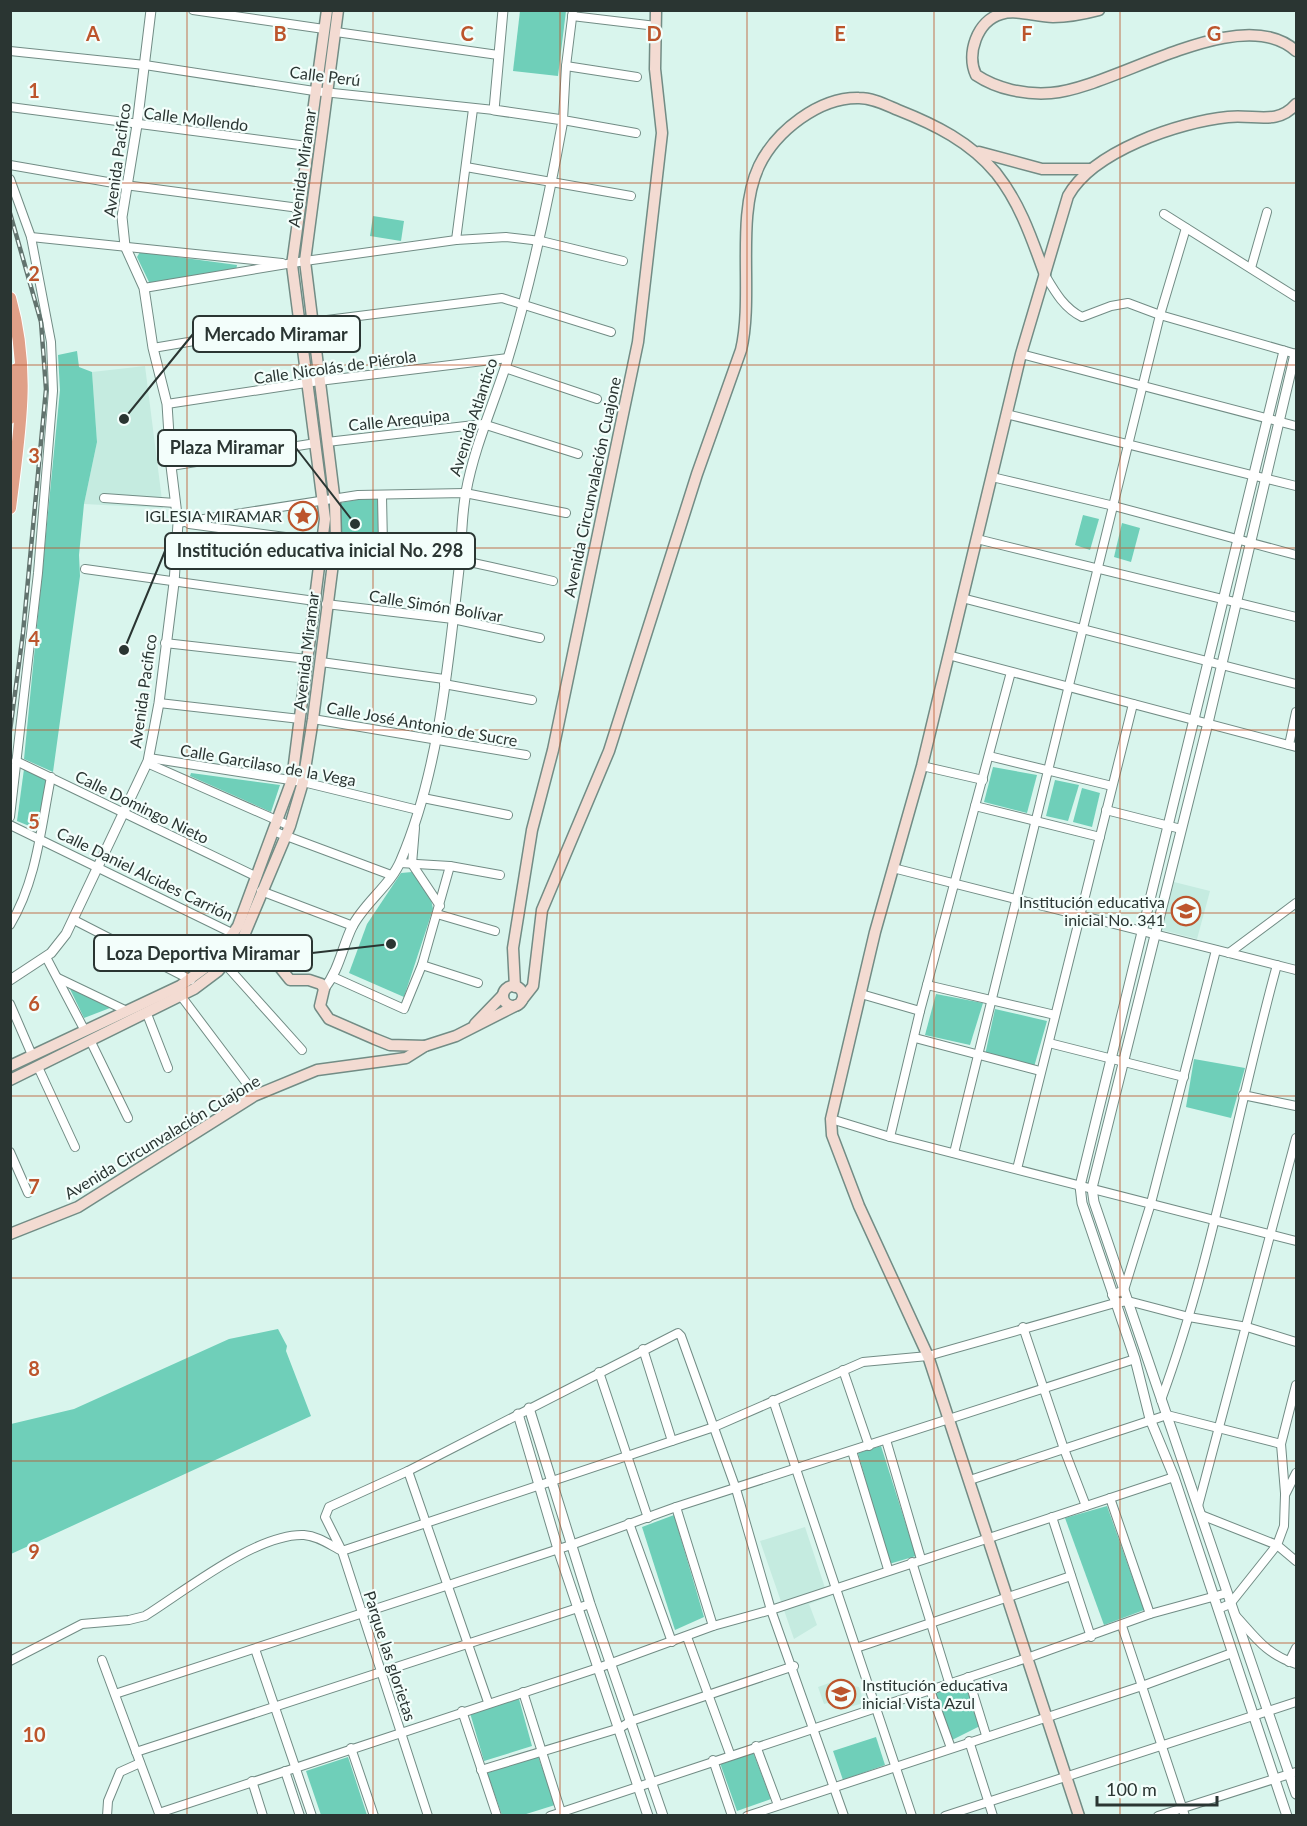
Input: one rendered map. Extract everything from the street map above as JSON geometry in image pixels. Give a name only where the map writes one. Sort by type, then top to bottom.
[{"type":"highway","points":[[10,298],[20,332],[10,508]]},
{"type":"highway","points":[[10,324],[16,344],[17,373],[10,418]]},
{"type":"main road","name":"Avenida Miramar","points":[[10,1080],[91,1042],[203,984],[225,964],[240,945],[288,831],[297,781],[313,719],[336,540],[321,443],[319,381],[292,265],[314,91],[327,10]]},
{"type":"main road","name":"Avenida Miramar","points":[[321,443],[307,384],[305,261],[338,10]]},
{"type":"main road","name":"Avenida Circunvalación Cuajone","points":[[514,994],[513,966],[532,830],[553,750],[638,342],[662,133],[655,69],[656,10]]},
{"type":"main road","points":[[1099,10],[1052,17],[1013,13],[995,17],[984,26],[976,39],[971,55],[976,75],[1004,89],[1050,93],[1075,88],[1193,45],[1225,38],[1274,38],[1296,51]]},
{"type":"main road","points":[[514,994],[533,986],[542,910],[609,752],[697,474],[741,350],[745,333],[747,235],[756,174],[760,164],[785,130],[827,105],[851,98],[875,101],[949,133],[976,151],[997,174],[1021,211],[1045,274]]},
{"type":"main road","points":[[1079,1815],[990,1538],[928,1356],[859,1206],[832,1136],[831,1119],[893,868],[922,766],[1006,414],[1068,196],[1074,184],[1091,169],[1141,142],[1175,128],[1230,117],[1276,118],[1287,115],[1296,104]]},
{"type":"main road","points":[[976,151],[1042,169],[1091,169]]},
{"type":"main road","name":"Avenida Miramar","points":[[10,1066],[190,980],[213,962],[234,934],[275,826],[297,781],[300,719],[328,500]]},
{"type":"main road","name":"Calle Daniel Alcides Carrión","points":[[240,945],[274,960],[290,980],[318,981],[324,989]]},
{"type":"main road","points":[[324,989],[320,1006],[329,1019],[390,1045],[425,1046]]},
{"type":"main road","name":"Avenida Circunvalación Cuajone","points":[[10,1234],[78,1207],[254,1096],[317,1070],[390,1062],[406,1058],[425,1046],[468,1031],[514,994]]},
{"type":"main road","name":"Avenida Circunvalación Cuajone","points":[[468,1031],[514,994]]},
{"type":"street","name":"Avenida Pacifico","points":[[10,980],[46,957],[61,942],[74,920],[148,760],[159,703],[174,583],[178,523],[167,404],[153,348],[144,288],[125,246],[122,217],[125,185],[137,125],[151,10]]},
{"type":"street","points":[[193,10],[324,29]]},
{"type":"street","points":[[494,110],[503,10]]},
{"type":"street","points":[[573,13],[656,26]]},
{"type":"street","name":"Avenida Atlantico","points":[[324,989],[333,977],[352,926],[400,863],[423,798],[437,741],[460,559],[465,493],[483,424],[506,363],[541,241],[563,120],[566,66],[573,13]]},
{"type":"street","points":[[336,32],[498,55]]},
{"type":"street","name":"Calle Perú","points":[[10,51],[145,65],[314,91],[494,110],[636,133]]},
{"type":"street","points":[[566,66],[637,77]]},
{"type":"street","name":"Calle Mollendo","points":[[10,107],[307,146]]},
{"type":"street","points":[[456,240],[473,109]]},
{"type":"street","points":[[10,165],[125,185],[299,208]]},
{"type":"street","points":[[466,167],[552,180],[631,196]]},
{"type":"street","points":[[10,179],[31,237],[51,342],[52,391],[38,573],[10,817]]},
{"type":"street","points":[[1251,268],[1267,212]]},
{"type":"street","points":[[1164,214],[1296,297]]},
{"type":"street","points":[[954,1153],[1160,315],[1186,228]]},
{"type":"street","points":[[31,237],[292,265]]},
{"type":"street","points":[[144,288],[305,261],[456,240],[506,237],[541,241],[623,261]]},
{"type":"street","points":[[1045,274],[1056,295],[1071,312],[1082,317],[1111,306],[1128,303],[1160,315],[1284,351],[1296,352],[1208,723],[1092,1188],[1094,1202],[1232,1608],[1268,1711],[1293,1773],[1296,1794]]},
{"type":"street","points":[[153,348],[305,322],[502,298],[611,332]]},
{"type":"street","points":[[1284,351],[1080,1186],[1135,1359],[1150,1419],[1174,1477],[1287,1815]]},
{"type":"street","points":[[1022,354],[1296,426]]},
{"type":"street","name":"Calle Nicolás de Piérola","points":[[167,404],[319,381],[506,363],[597,399]]},
{"type":"street","points":[[1006,414],[1296,486]]},
{"type":"street","name":"Calle Arequipa","points":[[171,466],[321,443],[483,424],[578,454]]},
{"type":"street","points":[[992,477],[1114,506],[1296,555]]},
{"type":"street","points":[[178,523],[328,500],[465,493],[566,513]]},
{"type":"street","points":[[382,496],[383,545]]},
{"type":"street","points":[[104,498],[175,502]]},
{"type":"street","points":[[178,523],[323,542]]},
{"type":"street","points":[[977,539],[1296,617]]},
{"type":"street","points":[[336,540],[383,545],[460,559],[553,580]]},
{"type":"street","points":[[86,569],[315,601]]},
{"type":"street","points":[[962,598],[1296,684]]},
{"type":"street","name":"Calle Simón Bolívar","points":[[326,604],[453,620],[540,638]]},
{"type":"street","points":[[165,643],[307,659]]},
{"type":"street","points":[[948,655],[1293,746],[1296,712]]},
{"type":"street","points":[[321,662],[444,681],[532,700]]},
{"type":"street","points":[[890,1137],[920,1011],[956,884],[1011,672]]},
{"type":"street","name":"Calle José Antonio de Sucre","points":[[159,703],[300,719]]},
{"type":"street","points":[[1017,1168],[1132,704]]},
{"type":"street","name":"Calle José Antonio de Sucre","points":[[313,719],[526,755]]},
{"type":"street","points":[[989,756],[1112,786]]},
{"type":"street","points":[[148,760],[275,826],[391,875]]},
{"type":"street","name":"Calle Garcilaso de la Vega","points":[[148,760],[297,781],[417,812]]},
{"type":"street","name":"Calle Domingo Nieto","points":[[16,761],[257,877]]},
{"type":"street","points":[[922,766],[983,780]]},
{"type":"street","points":[[10,925],[28,886],[41,839],[51,777]]},
{"type":"street","points":[[423,798],[508,814]]},
{"type":"street","points":[[975,806],[1100,837]]},
{"type":"street","points":[[1106,810],[1181,829]]},
{"type":"street","points":[[417,812],[412,864],[438,910],[495,931]]},
{"type":"street","name":"Calle Daniel Alcides Carrión","points":[[10,825],[234,934]]},
{"type":"street","points":[[400,863],[450,866],[500,875]]},
{"type":"street","points":[[333,977],[404,1009],[422,965],[450,866]]},
{"type":"street","points":[[893,868],[1296,970]]},
{"type":"street","points":[[261,891],[352,926]]},
{"type":"street","points":[[1229,953],[1296,903]]},
{"type":"street","points":[[74,920],[190,980]]},
{"type":"street","points":[[10,1661],[82,1624],[129,1620],[145,1616],[253,1547],[271,1541],[306,1535],[342,1551],[714,1427],[863,1362],[928,1356],[1114,1298],[1124,1290],[1151,1203],[1216,950]]},
{"type":"street","points":[[46,957],[84,1031]]},
{"type":"street","points":[[225,964],[250,994],[279,1021],[302,1050]]},
{"type":"street","points":[[422,965],[478,983]]},
{"type":"street","points":[[1161,1400],[1189,1317],[1276,965]]},
{"type":"street","points":[[58,978],[127,1011]]},
{"type":"street","points":[[927,985],[1055,1015]]},
{"type":"street","points":[[861,994],[920,1011]]},
{"type":"street","points":[[181,996],[248,1085]]},
{"type":"street","points":[[10,1004],[32,1055]]},
{"type":"street","points":[[147,1014],[168,1068]]},
{"type":"street","points":[[915,1038],[1040,1071]]},
{"type":"street","points":[[91,1042],[128,1118]]},
{"type":"street","points":[[1049,1043],[1184,1077]]},
{"type":"street","points":[[38,1067],[75,1147]]},
{"type":"street","points":[[1243,1095],[1296,1106]]},
{"type":"street","points":[[831,1119],[890,1137],[1296,1241]]},
{"type":"street","points":[[1199,1510],[1296,1138]]},
{"type":"street","points":[[10,1152],[28,1193]]},
{"type":"street","points":[[1114,1298],[1189,1317],[1247,1327],[1296,1342]]},
{"type":"street","points":[[1023,1328],[1086,1506]]},
{"type":"street","points":[[488,1702],[466,1644],[408,1471],[674,1334],[681,1336],[736,1489],[771,1610],[794,1666],[844,1815]]},
{"type":"street","points":[[644,1349],[672,1441]]},
{"type":"street","points":[[115,1694],[571,1545],[676,1507],[1135,1359]]},
{"type":"street","points":[[843,1370],[869,1446]]},
{"type":"street","points":[[599,1372],[648,1518]]},
{"type":"street","points":[[1232,1608],[1277,1545],[1284,1526],[1285,1495],[1281,1444],[1296,1385]]},
{"type":"street","points":[[773,1400],[912,1815]]},
{"type":"street","points":[[529,1408],[590,1604],[663,1815]]},
{"type":"street","points":[[518,1414],[558,1549],[648,1815]]},
{"type":"street","points":[[970,1480],[1167,1415],[1281,1444]]},
{"type":"street","points":[[886,1440],[921,1559]]},
{"type":"street","points":[[852,1451],[888,1569]]},
{"type":"street","name":"Parque las glorietas","points":[[408,1471],[329,1507],[325,1517],[342,1551],[428,1815]]},
{"type":"street","points":[[1285,1495],[1296,1473]]},
{"type":"street","points":[[102,1660],[159,1814],[400,1731],[598,1668],[713,1626],[771,1610],[888,1569],[1174,1477]]},
{"type":"street","points":[[1110,1498],[1150,1614]]},
{"type":"street","points":[[676,1507],[713,1626]]},
{"type":"street","points":[[1199,1510],[1277,1545],[1296,1561]]},
{"type":"street","points":[[1052,1517],[1091,1637]]},
{"type":"street","points":[[629,1523],[672,1642]]},
{"type":"street","points":[[912,1562],[929,1624],[949,1682]]},
{"type":"street","points":[[856,1648],[1071,1576]]},
{"type":"street","points":[[550,1815],[1091,1637],[1150,1614],[1227,1593]]},
{"type":"street","points":[[136,1752],[590,1604]]},
{"type":"street","points":[[1218,1609],[1232,1608]]},
{"type":"street","points":[[1232,1608],[1255,1640],[1293,1663],[1296,1648]]},
{"type":"street","points":[[1122,1626],[1183,1811]]},
{"type":"street","points":[[687,1637],[730,1754]]},
{"type":"street","points":[[255,1649],[312,1815]]},
{"type":"street","points":[[749,1815],[835,1788],[1046,1715],[1142,1686],[1233,1653]]},
{"type":"street","points":[[481,1770],[620,1728],[631,1721],[794,1666]]},
{"type":"street","points":[[968,1677],[986,1735]]},
{"type":"street","points":[[930,1690],[951,1748]]},
{"type":"street","points":[[523,1692],[561,1812]]},
{"type":"street","points":[[945,1815],[1066,1774],[1162,1747],[1296,1702]]},
{"type":"street","points":[[462,1711],[497,1815]]},
{"type":"street","points":[[969,1741],[993,1815]]},
{"type":"street","points":[[756,1746],[778,1805]]},
{"type":"street","points":[[351,1748],[374,1815]]},
{"type":"street","points":[[713,1760],[732,1815]]},
{"type":"street","points":[[107,1815],[108,1801],[120,1772],[140,1763]]},
{"type":"street","points":[[285,1771],[300,1815]]},
{"type":"street","points":[[1158,1815],[1183,1811],[1293,1773]]},
{"type":"street","points":[[252,1781],[262,1815]]},
{"type":"shaded area","points":[[145,366],[163,508],[84,504],[97,442],[92,372]]},
{"type":"shaded area","name":"Institución educativa inicial No. 341","points":[[1174,882],[1210,891],[1197,939],[1162,930]]},
{"type":"shaded area","points":[[805,1527],[828,1597],[809,1604],[817,1625],[794,1639],[760,1541]]},
{"type":"shaded area","name":"Institución educativa inicial Vista Azul","points":[[832,1682],[859,1687],[864,1703],[842,1709],[840,1700],[824,1704],[818,1687]]},
{"type":"green space","points":[[520,11],[566,11],[558,76],[513,71]]},
{"type":"green space","points":[[373,216],[404,221],[401,241],[370,236]]},
{"type":"green space","points":[[140,252],[237,265],[236,271],[155,284],[149,282],[137,257]]},
{"type":"green space","points":[[77,351],[79,367],[92,372],[97,442],[84,504],[79,555],[80,576],[53,772],[24,759],[60,390],[58,355]]},
{"type":"green space","points":[[376,496],[380,498],[380,541],[330,534],[329,505]]},
{"type":"green space","points":[[1083,515],[1099,519],[1090,550],[1075,545]]},
{"type":"green space","points":[[1122,523],[1140,528],[1131,562],[1114,557]]},
{"type":"green space","points":[[993,767],[1037,775],[1027,813],[984,802]]},
{"type":"green space","points":[[24,769],[46,779],[39,830],[17,821]]},
{"type":"green space","points":[[191,773],[280,785],[271,812],[190,776]]},
{"type":"green space","points":[[1055,780],[1079,785],[1068,821],[1046,816]]},
{"type":"green space","points":[[1082,788],[1100,793],[1092,827],[1073,822]]},
{"type":"green space","points":[[412,872],[431,899],[433,909],[404,997],[349,973],[367,924],[401,873]]},
{"type":"green space","points":[[71,986],[110,1005],[110,1008],[84,1018],[70,989]]},
{"type":"green space","points":[[936,994],[983,1003],[970,1045],[925,1035]]},
{"type":"green space","points":[[995,1009],[1047,1021],[1034,1067],[985,1055]]},
{"type":"green space","points":[[1194,1059],[1245,1068],[1231,1118],[1186,1107]]},
{"type":"green space","points":[[278,1329],[287,1346],[286,1351],[311,1416],[11,1554],[11,1424],[74,1409],[229,1339]]},
{"type":"green space","points":[[881,1446],[916,1556],[889,1564],[858,1453]]},
{"type":"green space","points":[[1107,1506],[1144,1610],[1104,1625],[1065,1518]]},
{"type":"green space","points":[[674,1515],[704,1617],[675,1630],[642,1527]]},
{"type":"green space","points":[[968,1682],[982,1725],[952,1740],[932,1694]]},
{"type":"green space","points":[[519,1699],[532,1746],[484,1761],[470,1713]]},
{"type":"green space","points":[[876,1737],[885,1765],[843,1780],[833,1751]]},
{"type":"green space","points":[[753,1752],[771,1799],[737,1811],[720,1763]]},
{"type":"green space","points":[[538,1756],[555,1805],[523,1815],[502,1815],[487,1773]]},
{"type":"green space","points":[[348,1757],[367,1815],[321,1815],[306,1771]]},
{"type":"railway","points":[[10,213],[41,322],[46,389],[23,633],[10,731]]},
{"type":"place","name":"Mercado Miramar","points":[[124,419]]},
{"type":"place","name":"IGLESIA MIRAMAR","points":[[303,516]]},
{"type":"place","name":"Plaza Miramar","points":[[355,524]]},
{"type":"place","name":"Institución educativa inicial No. 298","points":[[124,650]]},
{"type":"place","name":"Institución educativa inicial No. 341","points":[[1186,911]]},
{"type":"place","name":"Loza Deportiva Miramar","points":[[391,944]]},
{"type":"place","name":"Institución educativa inicial Vista Azul","points":[[841,1694]]}]
